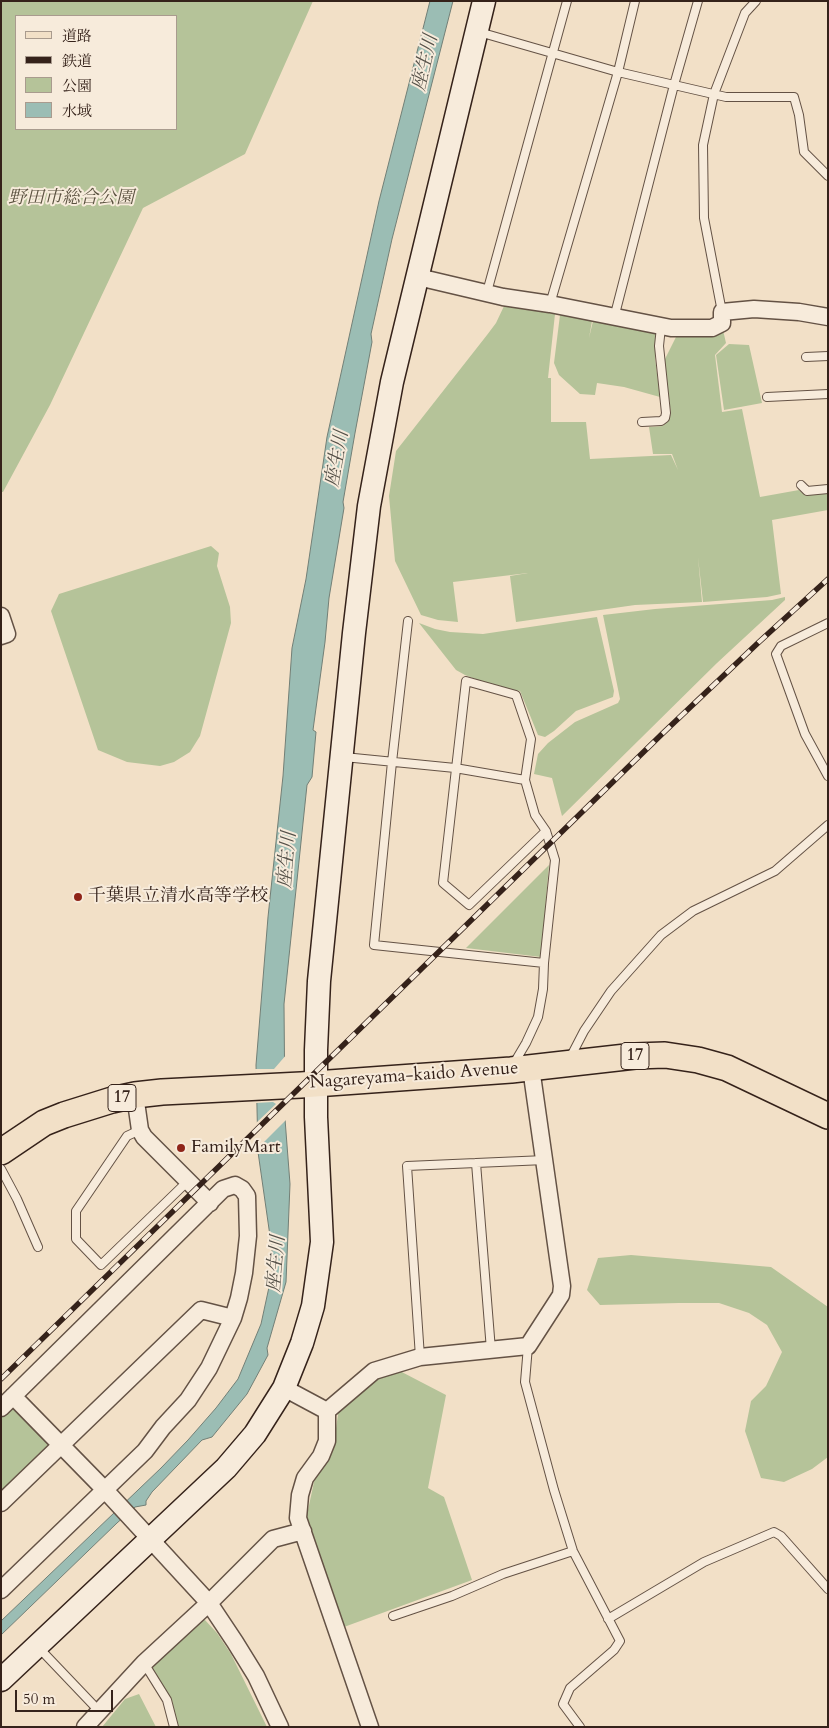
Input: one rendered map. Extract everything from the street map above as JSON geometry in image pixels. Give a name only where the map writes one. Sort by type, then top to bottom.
[{"type":"main road","name":"Nagareyama-kaido Avenue","points":[[1,1152],[44,1123],[112,1100],[135,1095],[521,1069],[635,1056],[665,1055],[698,1060],[727,1068],[828,1116]]},
{"type":"street","points":[[1,1680],[37,1646],[145,1533],[226,1468],[255,1434],[284,1388],[302,1342],[313,1306],[322,1242],[309,1084],[354,633],[369,506],[392,382],[484,1]]},
{"type":"street","points":[[418,277],[503,297],[550,304],[660,327],[712,328],[722,323],[722,312],[754,309],[799,312],[828,318]]},
{"type":"street","points":[[1,616],[7,634],[1,636]]},
{"type":"street","points":[[370,1727],[298,1518],[300,1495],[305,1478],[320,1456],[327,1441],[327,1411],[374,1371],[420,1357],[528,1346],[561,1295],[562,1286],[545,1160],[521,1069]]},
{"type":"street","points":[[135,1095],[140,1130],[144,1137],[210,1203]]},
{"type":"street","points":[[1,1590],[108,1493],[188,1400],[209,1368],[233,1318],[244,1273],[248,1236],[247,1196],[242,1189],[235,1185],[223,1189],[7,1402],[61,1444],[108,1493],[209,1603],[256,1676],[280,1727]]},
{"type":"street","points":[[1,1503],[201,1310],[233,1318]]},
{"type":"street","points":[[284,1388],[327,1411]]},
{"type":"street","points":[[85,1727],[144,1663],[209,1603],[273,1539],[303,1531]]},
{"type":"lane","points":[[487,292],[567,1]]},
{"type":"lane","points":[[550,304],[618,72],[636,1]]},
{"type":"lane","points":[[614,318],[674,85],[698,1]]},
{"type":"lane","points":[[722,312],[704,218],[703,145],[714,94],[745,13],[756,1]]},
{"type":"lane","points":[[477,31],[618,72],[726,97],[794,97],[799,116],[804,152],[828,176]]},
{"type":"lane","points":[[642,422],[661,421],[665,418],[666,413],[659,346],[660,327]]},
{"type":"lane","points":[[806,358],[828,356]]},
{"type":"lane","points":[[767,397],[828,394]]},
{"type":"lane","points":[[801,486],[807,491],[828,489]]},
{"type":"lane","points":[[408,621],[374,945],[544,963]]},
{"type":"lane","points":[[828,623],[781,646],[776,654],[805,734],[828,776]]},
{"type":"lane","points":[[521,1069],[517,1056],[526,1044],[538,1017],[543,989],[555,860],[546,831],[535,815],[525,780],[531,739],[516,694],[466,681],[443,883],[469,905],[546,831]]},
{"type":"lane","points":[[342,757],[455,768],[525,780]]},
{"type":"lane","points":[[567,1064],[584,1031],[611,991],[661,935],[693,910],[775,871],[828,825]]},
{"type":"lane","points":[[140,1130],[127,1136],[76,1211],[76,1240],[101,1265],[188,1181]]},
{"type":"lane","points":[[420,1357],[407,1166],[545,1160]]},
{"type":"lane","points":[[476,1163],[491,1350]]},
{"type":"lane","points":[[1,1169],[18,1199],[38,1247]]},
{"type":"lane","points":[[528,1346],[526,1382],[554,1490],[573,1551],[620,1641],[614,1650],[570,1688],[563,1704],[580,1727]]},
{"type":"lane","points":[[608,1619],[704,1562],[774,1532],[781,1536],[828,1589]]},
{"type":"lane","points":[[393,1616],[452,1596],[503,1574],[573,1551]]},
{"type":"lane","points":[[37,1646],[100,1712]]},
{"type":"lane","points":[[144,1663],[168,1700],[174,1727]]},
{"type":"green space","name":"野田市総合公園","points":[[1,1],[313,1],[245,154],[143,208],[50,405],[3,492],[1,492]]},
{"type":"green space","points":[[505,304],[555,314],[548,378],[551,378],[551,422],[586,422],[590,459],[671,455],[678,470],[672,454],[653,454],[649,427],[663,426],[671,414],[664,361],[676,337],[714,334],[723,330],[726,343],[715,355],[722,412],[742,409],[760,497],[799,490],[805,495],[828,492],[828,510],[772,520],[781,594],[767,597],[703,602],[698,557],[702,602],[635,605],[516,622],[510,576],[528,573],[453,582],[458,622],[438,620],[421,615],[395,561],[389,496],[396,451],[496,323]]},
{"type":"green space","points":[[560,315],[592,321],[589,338],[593,321],[656,332],[655,358],[660,397],[624,387],[597,383],[595,395],[580,394],[559,375],[554,363]]},
{"type":"green space","points":[[729,344],[749,345],[762,403],[724,410],[716,355]]},
{"type":"green space","points":[[211,546],[219,553],[217,566],[230,607],[231,623],[200,736],[190,752],[174,762],[160,766],[127,762],[98,750],[51,611],[59,594]]},
{"type":"green space","points":[[785,597],[785,600],[717,663],[562,816],[552,778],[534,774],[538,754],[548,743],[575,722],[618,703],[620,699],[603,615],[772,600]]},
{"type":"green space","points":[[597,617],[614,691],[613,697],[576,711],[545,737],[538,735],[520,691],[496,687],[456,670],[419,623],[450,632],[483,634]]},
{"type":"green space","points":[[549,865],[541,957],[466,948]]},
{"type":"green space","points":[[631,1255],[771,1267],[828,1307],[828,1457],[812,1469],[784,1482],[761,1478],[745,1431],[751,1401],[766,1386],[782,1352],[767,1325],[749,1313],[719,1303],[600,1305],[587,1290],[598,1258]]},
{"type":"green space","points":[[396,1369],[446,1395],[428,1488],[444,1497],[472,1580],[344,1627],[306,1519],[316,1473],[334,1442],[339,1408],[373,1379]]},
{"type":"green space","points":[[8,1408],[18,1409],[51,1443],[51,1449],[1,1493],[1,1415]]},
{"type":"green space","points":[[200,1619],[205,1620],[217,1633],[231,1654],[267,1727],[178,1727],[172,1701],[150,1665]]},
{"type":"green space","points":[[139,1694],[156,1727],[102,1727],[125,1699]]},
{"type":"water","name":"座生川","points":[[430,1],[453,1],[392,239],[371,334],[372,342],[343,502],[344,508],[329,598],[313,730],[316,732],[312,777],[307,785],[284,1004],[285,1119],[290,1184],[286,1282],[267,1348],[268,1355],[247,1394],[212,1437],[202,1440],[152,1492],[146,1501],[146,1505],[135,1507],[117,1523],[1,1635],[1,1621],[161,1468],[216,1408],[238,1379],[261,1324],[274,1264],[258,1152],[256,1065],[268,917],[283,776],[292,648],[306,579],[327,437],[379,201]]},
{"type":"pier","points":[[287,1054],[287,1119],[256,1150],[255,1124],[276,1104],[273,1102],[256,1103],[255,1069],[274,1069]]},
{"type":"railway","points":[[1,1379],[662,734],[828,579]]},
{"type":"place","name":"千葉県立清水高等学校","points":[[78,897]]},
{"type":"place","name":"FamilyMart","points":[[181,1148]]}]
